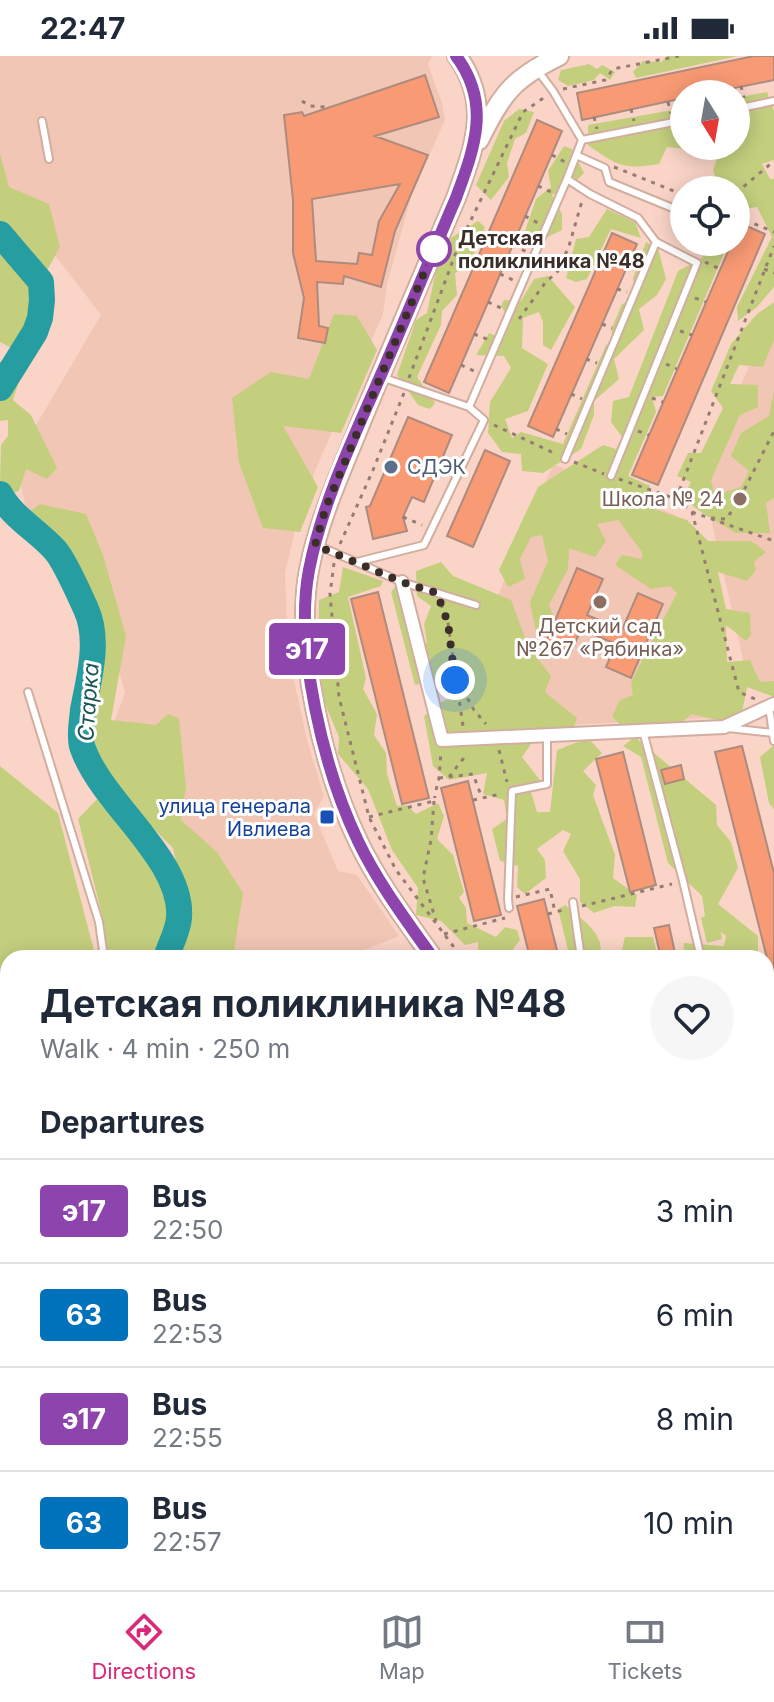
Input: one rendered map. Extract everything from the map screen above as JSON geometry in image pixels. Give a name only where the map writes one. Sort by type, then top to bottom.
[{"type":"street","points":[[457,56],[476,96],[474,150]]},
{"type":"street","points":[[427,950],[387,893],[345,812],[313,699],[306,640],[309,571],[326,507],[474,150],[505,95],[517,81],[559,56]]},
{"type":"street","points":[[402,582],[442,740],[465,740],[494,734],[547,737],[724,727],[772,705]]},
{"type":"lane","points":[[535,68],[553,91],[582,140]]},
{"type":"lane","points":[[750,106],[774,101]]},
{"type":"lane","points":[[42,121],[49,159]]},
{"type":"lane","points":[[582,140],[670,123]]},
{"type":"lane","points":[[469,407],[582,140]]},
{"type":"lane","points":[[576,155],[605,168],[609,182],[670,207]]},
{"type":"lane","points":[[567,179],[638,218],[656,242],[697,263],[611,476]]},
{"type":"lane","points":[[565,459],[656,242]]},
{"type":"lane","points":[[357,562],[424,545],[484,420],[469,407],[380,377]]},
{"type":"lane","points":[[315,545],[402,582],[476,605]]},
{"type":"lane","points":[[28,692],[99,922],[103,950]]},
{"type":"lane","points":[[772,705],[774,741]]},
{"type":"lane","points":[[724,727],[773,733]]},
{"type":"lane","points":[[643,731],[699,950]]},
{"type":"lane","points":[[510,911],[512,792],[547,784],[547,737]]},
{"type":"lane","points":[[574,905],[580,950]]},
{"type":"lane","points":[[0,1042],[0,1061]]},
{"type":"path","points":[[302,101],[310,106],[326,107]]},
{"type":"path","points":[[750,181],[774,161]]},
{"type":"path","points":[[604,162],[670,189]]},
{"type":"path","points":[[538,186],[560,197]]},
{"type":"path","points":[[520,318],[545,283],[558,271],[569,246],[584,190]]},
{"type":"path","points":[[525,216],[547,227]]},
{"type":"path","points":[[750,222],[774,232]]},
{"type":"path","points":[[513,245],[534,255]]},
{"type":"path","points":[[676,499],[774,246]]},
{"type":"path","points":[[698,259],[720,269]]},
{"type":"path","points":[[764,269],[774,273]]},
{"type":"path","points":[[500,274],[522,284]]},
{"type":"path","points":[[488,302],[510,312]]},
{"type":"path","points":[[474,334],[496,344]]},
{"type":"path","points":[[461,365],[483,375]]},
{"type":"path","points":[[484,420],[565,459],[676,499],[692,512],[774,541]]},
{"type":"path","points":[[711,518],[726,519],[732,512],[774,431]]},
{"type":"path","points":[[692,512],[739,692],[772,705]]},
{"type":"path","points":[[403,517],[432,529]]},
{"type":"path","points":[[437,593],[448,623],[465,740],[463,759],[449,777]]},
{"type":"path","points":[[428,683],[448,679],[458,681],[474,710],[494,734],[512,792],[473,800]]},
{"type":"path","points":[[436,790],[442,740]]},
{"type":"path","points":[[439,778],[473,774],[482,798]]},
{"type":"path","points":[[437,925],[423,878],[435,798],[369,817],[396,870],[437,925],[456,950]]},
{"type":"path","points":[[548,914],[574,905],[683,881]]},
{"type":"path","points":[[508,899],[550,889],[555,912]]},
{"type":"path","points":[[444,934],[509,917],[510,911]]},
{"type":"shaded area","points":[[0,56],[432,56],[428,64],[445,120],[412,194],[387,284],[383,314],[302,501],[285,573],[288,652],[307,740],[324,796],[314,814],[338,871],[357,875],[399,936],[364,950],[206,950],[189,857],[106,743],[125,693],[94,577],[27,515],[16,459],[101,315],[0,184]]},
{"type":"shaded area","name":"Школа № 24","points":[[774,306],[774,689],[747,677],[702,479]]},
{"type":"shaded area","name":"Детский сад №267 «Рябинка»","points":[[553,464],[675,515],[689,530],[732,717],[502,728],[465,674]]},
{"type":"green space","points":[[668,56],[738,56],[636,78],[633,72],[643,61],[661,62]]},
{"type":"green space","points":[[589,64],[597,69],[602,65],[615,72],[610,80],[600,73],[594,80],[568,86],[558,80],[561,70]]},
{"type":"green space","points":[[767,92],[774,111],[774,160],[762,164],[770,179],[774,179],[774,287],[757,307],[738,321],[737,307],[772,237],[757,207],[750,208],[750,176],[715,176],[713,170],[717,160],[750,160],[750,95]]},
{"type":"green space","points":[[519,109],[534,112],[526,133],[515,139],[507,163],[509,177],[491,200],[476,185],[504,121]]},
{"type":"green space","points":[[670,110],[670,147],[667,147],[659,164],[620,164],[588,145],[588,125]]},
{"type":"green space","points":[[564,146],[572,149],[584,173],[570,187],[552,195],[562,214],[562,230],[531,245],[524,234],[536,199],[551,187],[548,171]]},
{"type":"green space","points":[[0,154],[9,187],[49,204],[60,247],[44,276],[29,331],[15,350],[0,342]]},
{"type":"green space","points":[[607,209],[635,222],[641,238],[611,229],[587,279],[576,282],[566,278],[576,239],[589,237]]},
{"type":"green space","points":[[478,221],[485,227],[470,264],[455,273],[457,295],[442,311],[441,325],[417,377],[435,403],[430,409],[418,405],[397,375],[416,320],[427,313],[437,265],[448,260],[451,238]]},
{"type":"green space","points":[[646,242],[658,248],[666,279],[657,295],[639,309],[644,330],[614,359],[619,379],[594,401],[594,415],[581,449],[543,473],[522,471],[521,454],[502,452],[488,433],[490,402],[511,368],[504,356],[476,355],[489,333],[503,339],[511,322],[501,306],[504,300],[521,301],[534,279],[548,276],[575,307],[551,350],[543,345],[543,322],[539,312],[523,318],[522,348],[548,364],[528,411],[505,419],[512,438],[521,432],[563,444],[606,345],[615,343],[611,330],[622,304],[635,299],[633,278]]},
{"type":"green space","points":[[723,256],[663,396],[652,397],[656,412],[628,476],[650,486],[644,506],[687,520],[708,541],[751,541],[766,552],[754,562],[756,570],[747,581],[718,572],[726,609],[750,613],[751,635],[746,641],[726,625],[727,662],[750,660],[760,682],[774,681],[774,697],[747,687],[742,713],[725,722],[691,714],[679,726],[622,727],[612,716],[620,700],[633,695],[631,682],[677,593],[670,586],[651,589],[615,565],[622,555],[642,559],[642,552],[618,520],[597,524],[606,541],[595,557],[569,548],[568,569],[549,605],[554,618],[542,632],[536,632],[530,602],[548,561],[542,535],[531,537],[520,559],[525,579],[508,587],[499,570],[538,487],[603,445],[616,449],[622,437],[611,422],[613,401],[629,397],[678,271],[702,258]]},
{"type":"green space","points":[[774,302],[774,340],[763,367],[739,365],[730,384],[758,385],[758,407],[740,415],[711,480],[715,495],[741,487],[749,471],[731,456],[741,433],[769,416],[774,390],[774,498],[766,503],[770,533],[736,533],[683,498],[691,482],[677,476],[688,453],[701,453],[723,408],[711,391],[731,344],[757,314]]},
{"type":"green space","points":[[334,314],[357,316],[377,350],[341,433],[283,426],[318,487],[300,532],[263,528],[239,463],[232,398],[271,372],[309,379]]},
{"type":"green space","points":[[0,361],[23,369],[13,400],[31,415],[57,468],[47,479],[26,469],[19,491],[11,494],[0,484],[1,445],[8,436],[8,420],[0,421]]},
{"type":"green space","points":[[40,504],[86,514],[103,555],[126,636],[111,720],[156,725],[168,714],[179,718],[186,787],[181,820],[217,852],[243,893],[234,950],[182,950],[190,924],[173,848],[135,810],[96,753],[88,723],[104,653],[93,611],[69,561],[25,515]]},
{"type":"green space","points":[[441,562],[453,576],[511,600],[528,646],[551,676],[545,692],[577,718],[573,731],[539,732],[522,757],[540,780],[531,792],[537,812],[550,812],[557,750],[588,738],[602,753],[583,771],[596,785],[593,795],[615,855],[613,878],[637,895],[635,907],[614,906],[594,913],[580,902],[580,879],[563,851],[571,834],[563,830],[537,849],[545,860],[546,878],[525,894],[517,887],[518,866],[500,861],[492,829],[507,819],[504,800],[483,794],[487,773],[449,780],[433,766],[424,716],[460,693],[444,679],[415,685],[391,592],[397,584],[416,644],[427,643],[424,624],[431,606],[417,596],[416,571]]},
{"type":"green space","points":[[343,567],[383,581],[381,586],[348,597],[366,678],[363,689],[377,714],[374,735],[386,753],[387,774],[397,806],[407,805],[416,814],[438,803],[444,816],[437,839],[453,855],[464,892],[459,898],[466,908],[467,923],[496,937],[505,927],[517,930],[520,940],[514,950],[478,950],[478,942],[465,945],[441,921],[416,915],[418,888],[392,850],[368,789],[338,754],[339,737],[324,702],[318,657],[319,600],[339,592]]},
{"type":"green space","points":[[635,737],[716,805],[717,825],[731,842],[738,868],[718,904],[758,936],[758,950],[684,950],[684,943],[724,946],[726,936],[721,932],[722,939],[707,943],[701,918],[705,916],[702,896],[668,863],[641,757],[623,746]]},
{"type":"green space","points":[[774,745],[774,809],[769,803],[760,757]]},
{"type":"green space","points":[[0,766],[58,813],[94,950],[0,950]]},
{"type":"green space","points":[[100,796],[153,856],[174,910],[162,950],[108,950],[78,819]]},
{"type":"green space","points":[[565,905],[585,922],[596,934],[601,950],[568,950],[558,909]]},
{"type":"green space","points":[[625,937],[653,937],[656,950],[623,950]]},
{"type":"building","points":[[754,56],[774,56],[774,80],[750,85],[750,80],[670,80],[670,101],[582,120],[577,93]]},
{"type":"building","points":[[425,75],[439,117],[375,136],[428,155],[395,231],[381,287],[344,276],[343,284],[317,282],[319,326],[328,328],[325,343],[298,338],[304,298],[293,253],[293,200],[284,115],[302,112],[304,116]],"holes":[[[400,184],[379,221],[372,255],[359,253],[357,264],[316,261],[312,199]]]},
{"type":"building","points":[[537,120],[562,131],[449,393],[424,382]]},
{"type":"building","points":[[750,227],[765,234],[658,485],[632,475],[726,256],[750,256]]},
{"type":"building","points":[[612,233],[637,244],[553,437],[528,426]]},
{"type":"building","points":[[408,417],[452,435],[424,502],[412,497],[403,517],[407,531],[373,539],[366,507],[370,506]]},
{"type":"building","points":[[485,450],[510,461],[473,547],[447,536]]},
{"type":"building","points":[[577,568],[603,579],[587,615],[622,630],[638,593],[663,604],[631,678],[606,667],[616,644],[581,629],[571,652],[546,642]]},
{"type":"building","points":[[378,592],[429,798],[402,804],[351,599]]},
{"type":"building","points":[[742,746],[774,873],[774,950],[765,950],[715,752]]},
{"type":"building","points":[[623,752],[656,885],[630,892],[596,759]]},
{"type":"building","points":[[681,765],[684,779],[665,784],[661,770]]},
{"type":"building","points":[[468,781],[501,915],[474,921],[441,788]]},
{"type":"building","points":[[544,899],[557,950],[528,950],[517,906]]},
{"type":"building","points":[[669,925],[674,950],[659,950],[654,928]]},
{"type":"waterway","name":"Старка","points":[[0,234],[41,282],[42,300],[35,332],[0,388]]},
{"type":"waterway","name":"Старка","points":[[0,494],[11,510],[59,555],[86,609],[93,646],[81,724],[82,746],[105,788],[155,852],[168,874],[177,896],[179,918],[169,950]]},
{"type":"bus line","name":"э17","points":[[427,950],[387,893],[345,812],[313,699],[305,626],[309,571],[326,507],[474,150],[476,96],[456,56]]},
{"type":"place","name":"Детская поликлиника №48","points":[[434,249]]},
{"type":"place","name":"СДЭК","points":[[391,467]]},
{"type":"place","name":"Школа № 24","points":[[740,499]]},
{"type":"place","name":"Детский сад №267 «Рябинка»","points":[[600,602]]},
{"type":"place","name":"улица генерала Ивлиева","points":[[327,817]]},
{"type":"route","points":[[434,249],[326,507],[315,545],[402,582],[437,593],[448,623],[455,680]]}]
